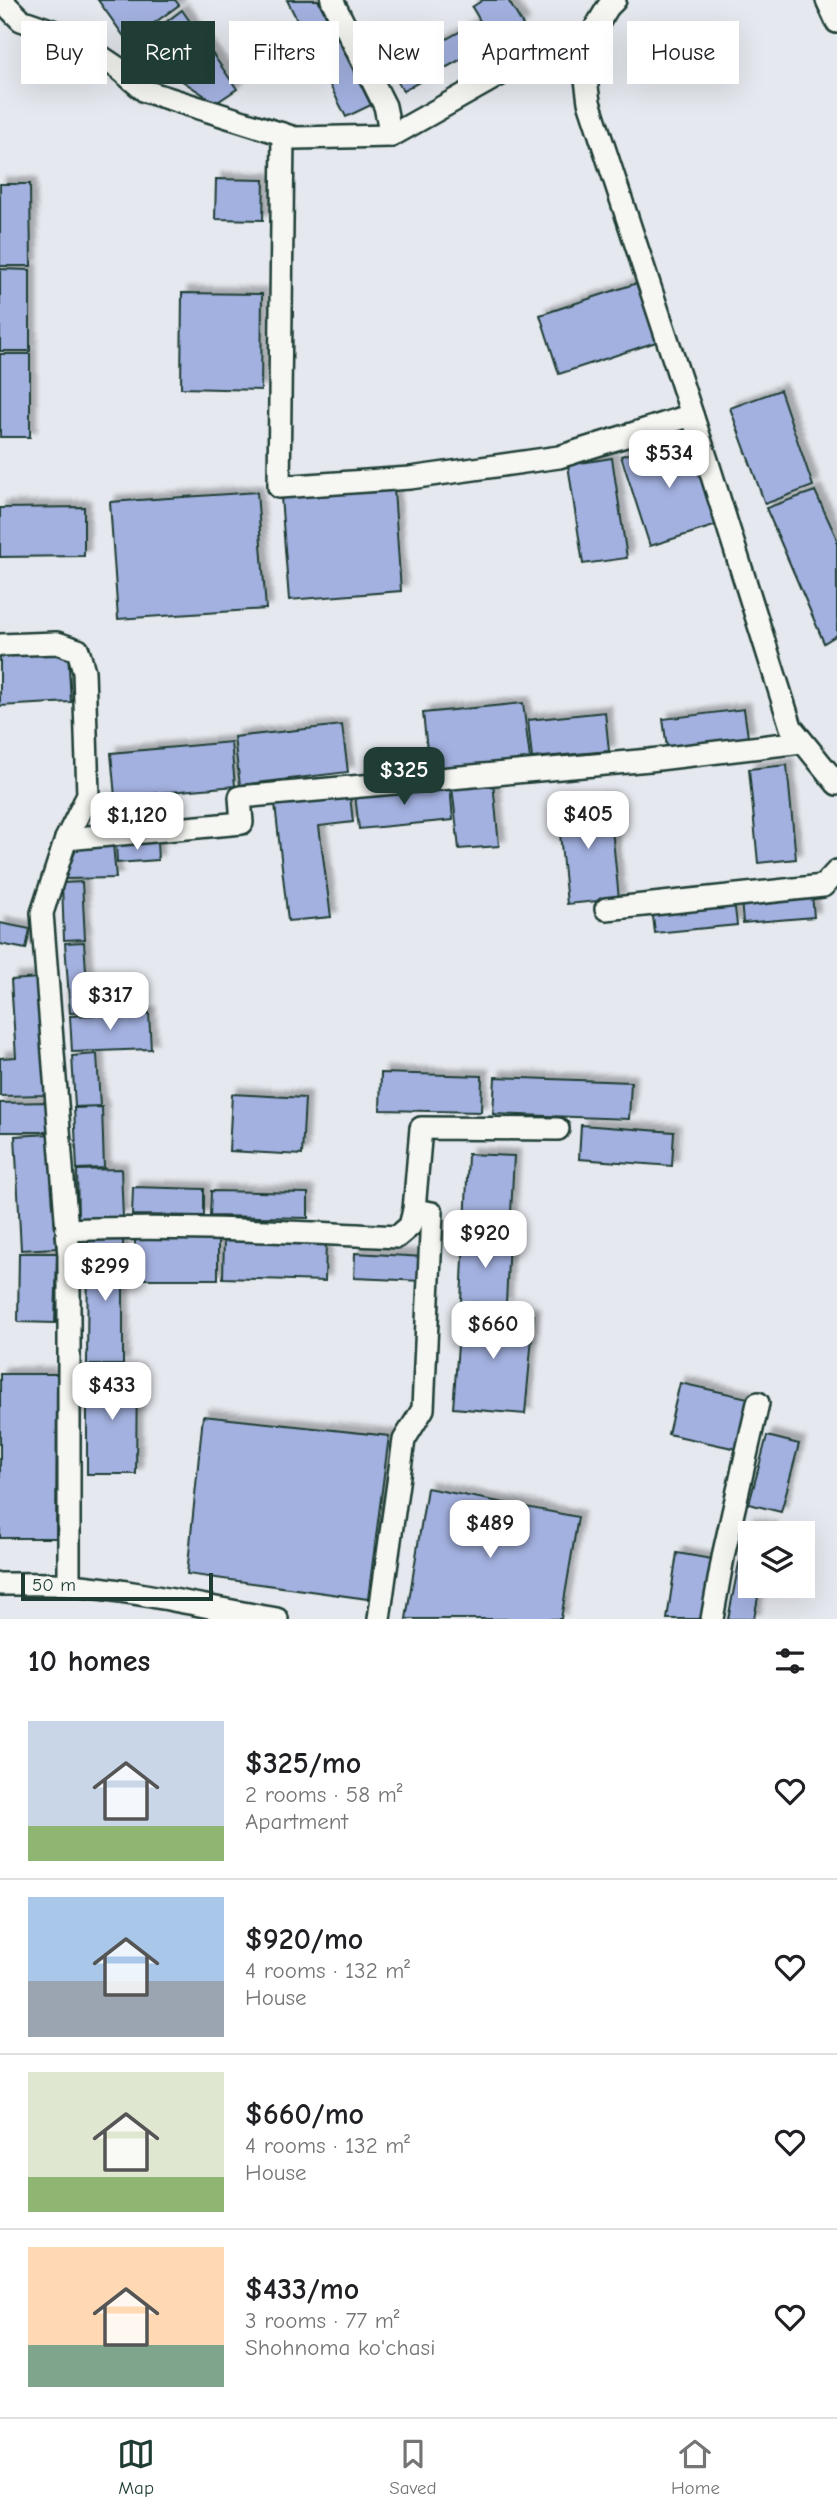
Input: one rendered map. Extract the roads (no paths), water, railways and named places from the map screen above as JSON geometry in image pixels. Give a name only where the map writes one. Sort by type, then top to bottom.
[{"type":"street","points":[[332,0],[385,106],[391,136]]},
{"type":"street","points":[[600,21],[615,0]]},
{"type":"street","points":[[827,0],[837,22]]},
{"type":"street","points":[[1,2],[20,20],[73,38],[118,68],[145,91],[295,138],[391,136],[483,84]]},
{"type":"street","points":[[587,84],[589,102],[791,727],[837,784]]},
{"type":"street","points":[[283,134],[279,487],[410,478],[559,457],[692,415]]},
{"type":"street","points":[[0,645],[57,643],[78,650],[84,671],[88,795],[66,839],[42,913],[67,1230],[69,1585]]},
{"type":"street","points":[[66,839],[242,823],[240,797],[650,760],[802,742]]},
{"type":"street","points":[[606,909],[823,886],[837,871]]},
{"type":"street","points":[[67,1230],[217,1229],[397,1237],[410,1226],[414,1210],[421,1128],[558,1129]]},
{"type":"street","points":[[379,1619],[404,1440],[423,1409],[432,1213],[414,1210]]},
{"type":"street","points":[[712,1619],[724,1552],[758,1403]]},
{"type":"street","points":[[0,1584],[69,1585],[162,1598],[204,1613],[277,1619]]}]
